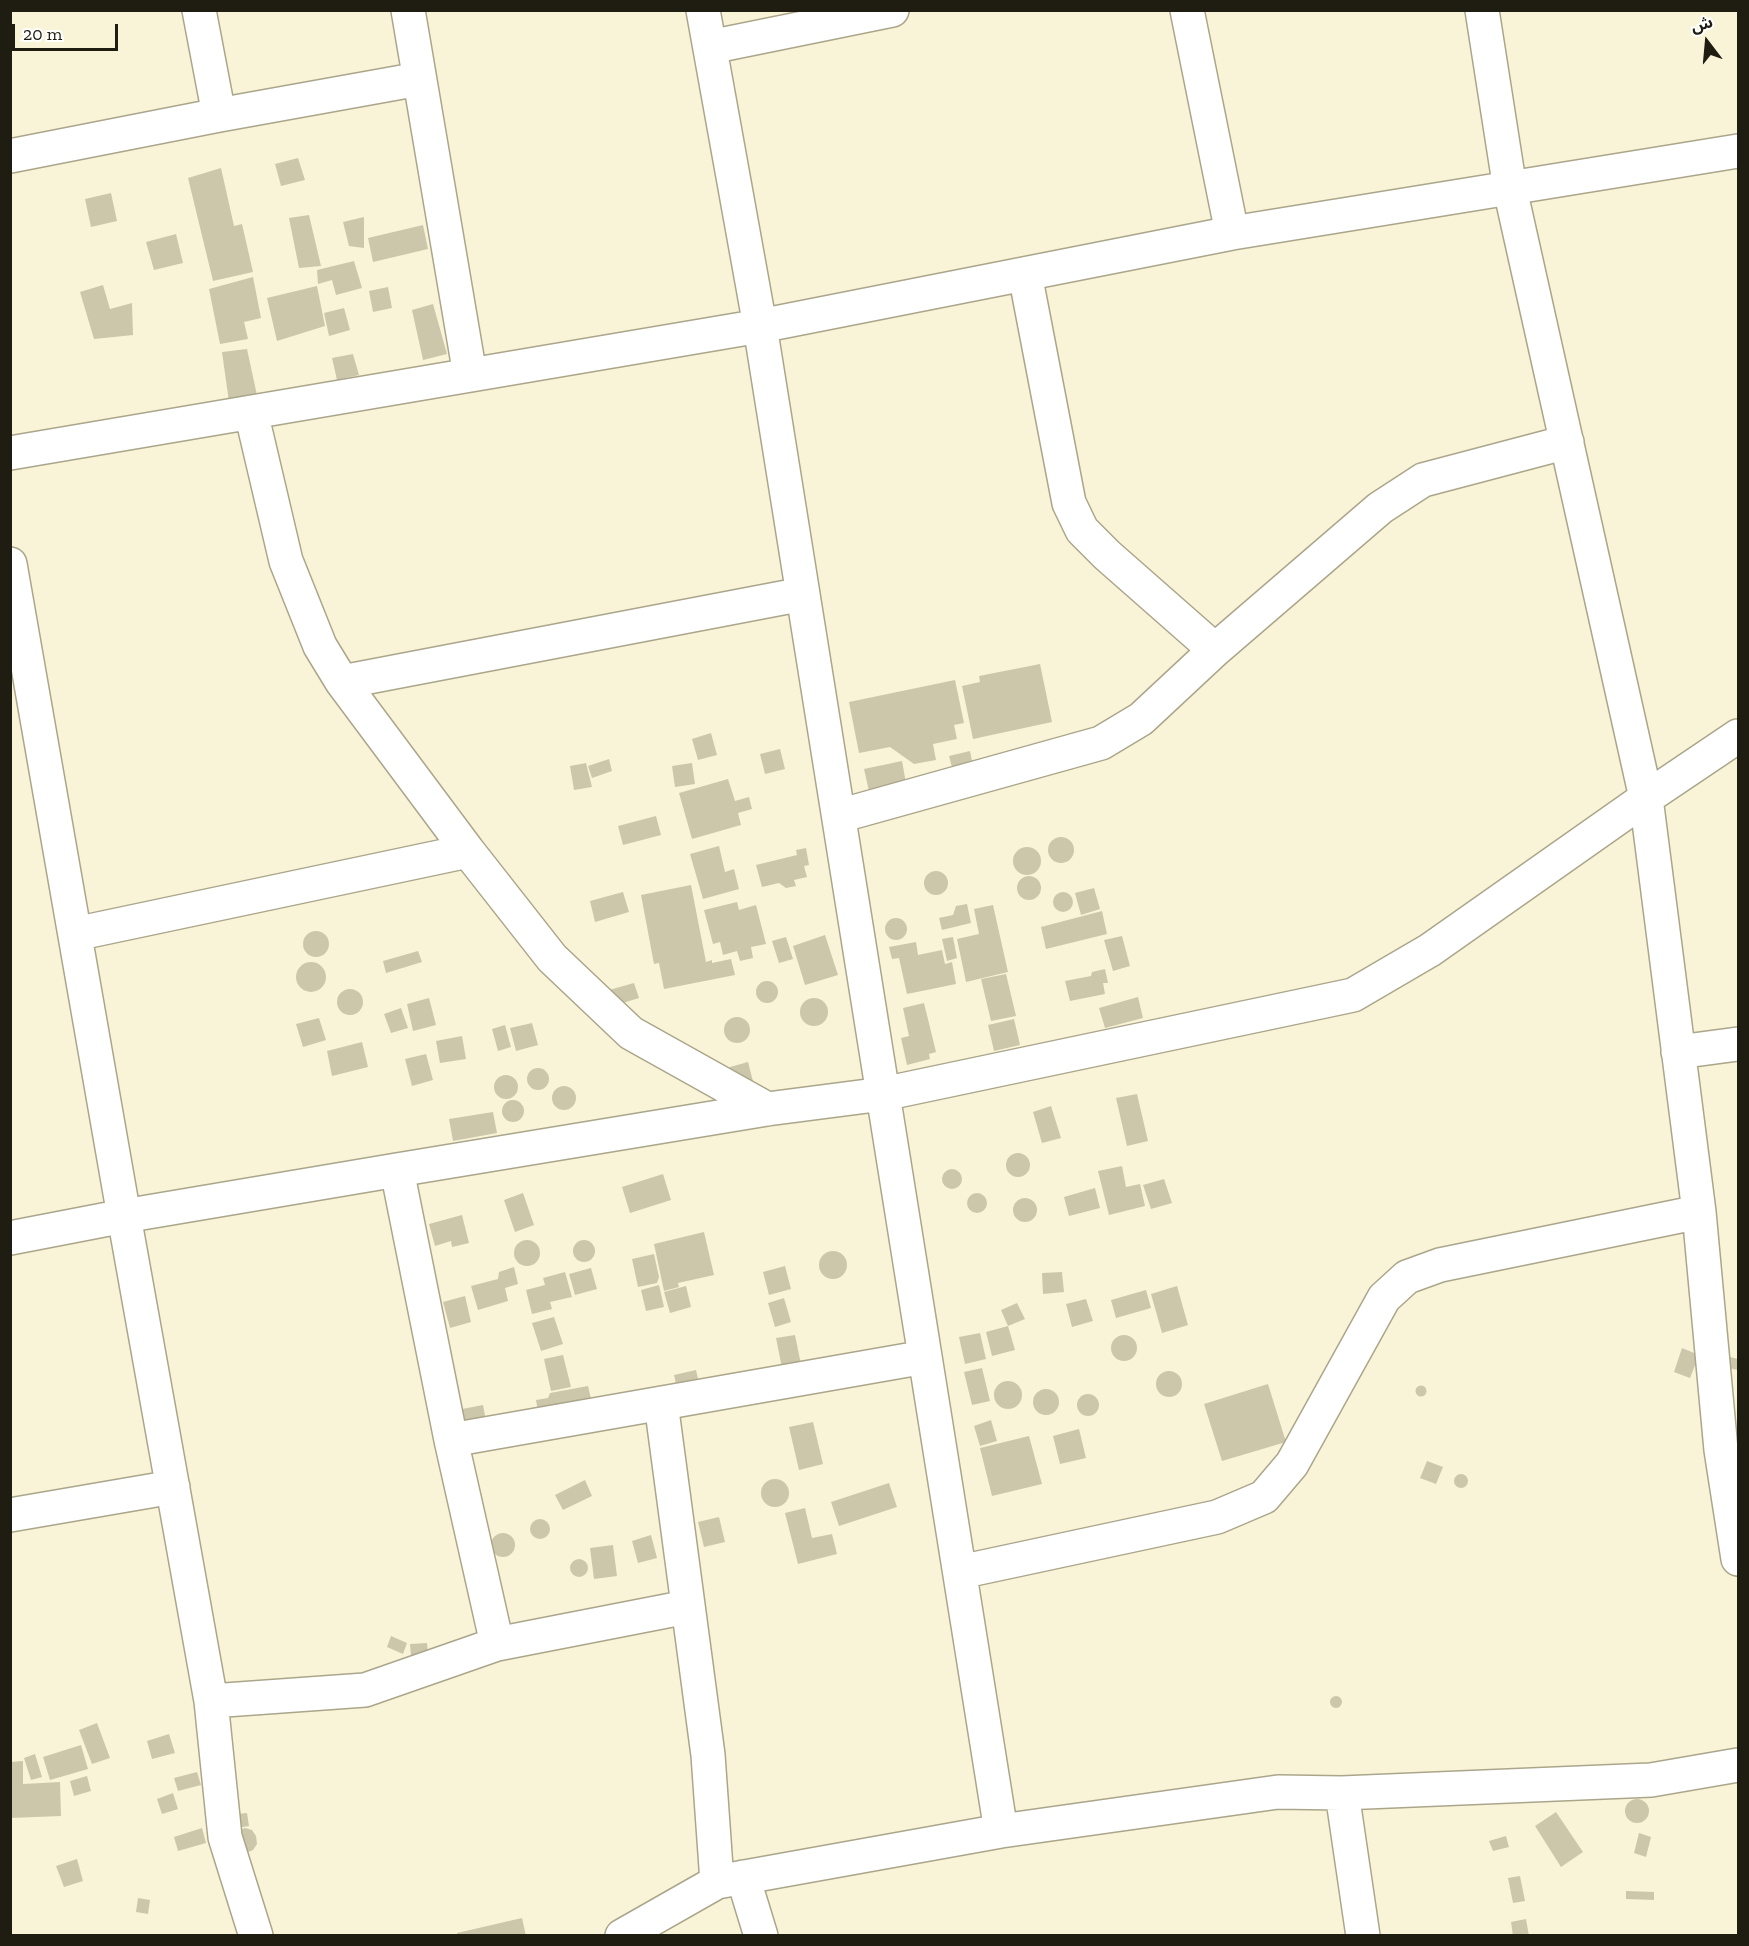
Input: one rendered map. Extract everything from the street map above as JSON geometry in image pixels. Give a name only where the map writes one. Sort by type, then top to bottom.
[{"type":"street","points":[[199,10],[219,116]]},
{"type":"street","points":[[408,10],[470,375]]},
{"type":"street","points":[[703,10],[760,326],[1001,1831]]},
{"type":"street","points":[[710,47],[892,10]]},
{"type":"street","points":[[1187,10],[1232,233]]},
{"type":"street","points":[[1482,10],[1510,189],[1646,798],[1730,1448],[1738,1559]]},
{"type":"street","points":[[10,156],[419,79]]},
{"type":"street","points":[[10,453],[760,326],[1232,233],[1738,151]]},
{"type":"street","points":[[1025,274],[1069,503],[1082,530],[1107,555],[1215,650]]},
{"type":"street","points":[[252,412],[286,561],[320,646],[342,682],[468,851],[552,958],[631,1033],[767,1109]]},
{"type":"street","points":[[838,816],[1101,743],[1141,719],[1215,650],[1380,508],[1423,480],[1567,442]]},
{"type":"street","points":[[10,564],[211,1701],[225,1837],[256,1935]]},
{"type":"street","points":[[342,682],[803,594]]},
{"type":"street","points":[[10,1238],[124,1216],[397,1170],[767,1109],[883,1094],[1353,995],[1430,950],[1738,736]]},
{"type":"street","points":[[75,934],[468,851]]},
{"type":"street","points":[[1678,1052],[1738,1044]]},
{"type":"street","points":[[397,1170],[451,1440],[496,1644]]},
{"type":"street","points":[[960,1572],[1217,1517],[1264,1497],[1292,1464],[1384,1298],[1407,1277],[1440,1265],[1699,1212]]},
{"type":"street","points":[[451,1440],[925,1357]]},
{"type":"street","points":[[661,1403],[708,1755],[730,1879],[760,1935]]},
{"type":"street","points":[[10,1515],[172,1487]]},
{"type":"street","points":[[211,1701],[365,1690],[496,1644],[687,1607]]},
{"type":"street","points":[[622,1935],[730,1879],[1001,1831],[1278,1792],[1342,1793],[1651,1779],[1738,1765]]},
{"type":"street","points":[[1342,1793],[1362,1935]]},
{"type":"building","points":[[298,158],[305,180],[281,186],[275,164]]},
{"type":"building","points":[[221,168],[234,226],[242,224],[253,272],[213,281],[188,178]]},
{"type":"building","points":[[111,193],[117,221],[91,227],[85,199]]},
{"type":"building","points":[[309,215],[321,266],[299,268],[289,218]]},
{"type":"building","points":[[364,217],[364,248],[349,246],[343,222]]},
{"type":"building","points":[[423,225],[428,249],[373,262],[368,238]]},
{"type":"building","points":[[176,234],[183,263],[154,270],[146,242]]},
{"type":"building","points":[[354,261],[362,288],[336,295],[332,280],[318,284],[317,270]]},
{"type":"building","points":[[253,277],[261,318],[244,322],[248,339],[220,344],[209,289]]},
{"type":"building","points":[[103,285],[110,309],[132,303],[133,335],[94,339],[80,292]]},
{"type":"building","points":[[317,286],[325,326],[277,341],[267,298]]},
{"type":"building","points":[[388,287],[392,308],[373,312],[369,291]]},
{"type":"building","points":[[433,304],[447,354],[423,360],[412,310]]},
{"type":"building","points":[[344,308],[350,330],[329,336],[324,313]]},
{"type":"building","points":[[247,349],[258,400],[229,402],[222,352]]},
{"type":"building","points":[[353,354],[359,375],[337,380],[332,358]]},
{"type":"building","points":[[1040,664],[1052,722],[973,739],[962,686],[980,682],[979,676]]},
{"type":"building","points":[[955,680],[964,723],[954,725],[957,739],[933,744],[936,760],[914,764],[890,747],[859,753],[849,702]]},
{"type":"building","points":[[711,733],[717,755],[698,760],[692,739]]},
{"type":"building","points":[[780,749],[785,769],[765,774],[760,754]]},
{"type":"building","points":[[970,751],[974,771],[954,775],[949,756]]},
{"type":"building","points":[[609,759],[612,771],[592,778],[588,766]]},
{"type":"building","points":[[902,761],[906,783],[869,791],[864,769]]},
{"type":"building","points":[[586,763],[592,787],[574,790],[570,766]]},
{"type":"building","points":[[692,763],[695,784],[675,787],[672,766]]},
{"type":"building","points":[[728,779],[735,801],[749,797],[752,809],[738,813],[741,825],[692,839],[679,793]]},
{"type":"building","points":[[656,816],[661,835],[623,845],[618,826]]},
{"type":"building","points":[[1061,837],[1070,841],[1074,850],[1070,859],[1061,863],[1052,859],[1048,850],[1052,841]]},
{"type":"building","points":[[719,846],[725,872],[734,869],[739,889],[703,899],[690,854]]},
{"type":"building","points":[[1027,847],[1037,851],[1041,861],[1037,871],[1027,875],[1017,871],[1013,861],[1017,851]]},
{"type":"building","points":[[806,848],[809,865],[804,866],[807,877],[794,880],[796,886],[786,888],[779,883],[762,887],[756,865],[797,855],[796,850]]},
{"type":"building","points":[[936,871],[945,874],[948,883],[945,892],[936,895],[927,892],[924,883],[927,874]]},
{"type":"building","points":[[1029,876],[1034,877],[1040,883],[1040,893],[1034,899],[1029,900],[1024,899],[1018,893],[1017,888],[1018,883],[1024,877]]},
{"type":"building","points":[[691,885],[706,962],[731,959],[735,975],[664,989],[659,963],[654,964],[641,895]]},
{"type":"building","points":[[1094,888],[1100,909],[1081,915],[1075,893]]},
{"type":"building","points":[[623,892],[629,912],[595,922],[590,901]]},
{"type":"building","points":[[1063,892],[1070,895],[1073,902],[1070,909],[1063,912],[1056,909],[1053,902],[1056,895]]},
{"type":"building","points":[[737,902],[739,910],[756,905],[766,944],[751,947],[753,958],[740,961],[737,951],[723,955],[720,942],[713,944],[704,910]]},
{"type":"building","points":[[967,904],[971,923],[942,930],[939,918],[953,915],[956,906]]},
{"type":"building","points":[[993,905],[1008,972],[966,982],[957,939],[979,934],[974,909]]},
{"type":"building","points":[[1102,911],[1107,934],[1046,949],[1041,927]]},
{"type":"building","points":[[896,918],[904,921],[907,929],[904,937],[896,940],[888,937],[885,929],[888,921]]},
{"type":"building","points":[[316,931],[325,935],[329,944],[325,953],[316,957],[307,953],[303,944],[307,935]]},
{"type":"building","points":[[825,935],[838,975],[805,985],[793,946]]},
{"type":"building","points":[[1122,936],[1130,966],[1113,971],[1104,940]]},
{"type":"building","points":[[786,937],[793,959],[779,963],[772,941]]},
{"type":"building","points":[[953,937],[957,958],[947,961],[942,939]]},
{"type":"building","points":[[916,942],[918,955],[942,950],[945,964],[952,962],[956,984],[907,994],[899,958],[892,959],[889,947]]},
{"type":"building","points":[[418,951],[422,962],[386,973],[383,961]]},
{"type":"building","points":[[311,962],[317,963],[325,971],[325,983],[317,991],[311,992],[305,991],[297,983],[296,977],[297,971],[305,963]]},
{"type":"building","points":[[1105,969],[1108,983],[1103,983],[1105,994],[1070,1001],[1065,981],[1091,976],[1092,972]]},
{"type":"building","points":[[1006,974],[1016,1016],[991,1021],[981,979]]},
{"type":"building","points":[[767,981],[775,984],[778,992],[775,1000],[767,1003],[759,1000],[756,992],[759,984]]},
{"type":"building","points":[[634,983],[639,998],[613,1006],[609,990]]},
{"type":"building","points":[[350,989],[359,993],[363,1002],[359,1011],[350,1015],[341,1011],[337,1002],[341,993]]},
{"type":"building","points":[[1138,997],[1143,1018],[1105,1028],[1099,1008]]},
{"type":"building","points":[[429,998],[436,1025],[413,1031],[407,1004]]},
{"type":"building","points":[[814,998],[824,1002],[828,1012],[824,1022],[814,1026],[804,1022],[800,1012],[804,1002]]},
{"type":"building","points":[[924,1003],[936,1052],[929,1054],[930,1059],[907,1065],[901,1038],[909,1036],[903,1008]]},
{"type":"building","points":[[401,1008],[408,1028],[391,1033],[384,1014]]},
{"type":"building","points":[[737,1017],[746,1021],[750,1030],[746,1039],[737,1043],[728,1039],[724,1030],[728,1021]]},
{"type":"building","points":[[319,1018],[326,1040],[303,1047],[296,1024]]},
{"type":"building","points":[[1014,1019],[1020,1045],[994,1051],[988,1025]]},
{"type":"building","points":[[532,1023],[538,1045],[516,1051],[510,1028]]},
{"type":"building","points":[[505,1025],[511,1047],[498,1051],[492,1029]]},
{"type":"building","points":[[462,1036],[466,1059],[440,1063],[436,1041]]},
{"type":"building","points":[[362,1042],[368,1067],[332,1076],[327,1051]]},
{"type":"building","points":[[426,1054],[433,1080],[412,1086],[405,1059]]},
{"type":"building","points":[[748,1062],[754,1085],[736,1090],[730,1067]]},
{"type":"building","points":[[538,1068],[546,1071],[549,1079],[546,1087],[538,1090],[530,1087],[527,1079],[530,1071]]},
{"type":"building","points":[[506,1075],[514,1079],[518,1087],[514,1095],[506,1099],[498,1095],[494,1087],[498,1079]]},
{"type":"building","points":[[564,1086],[572,1090],[576,1098],[572,1106],[564,1110],[556,1106],[552,1098],[556,1090]]},
{"type":"building","points":[[1137,1094],[1148,1141],[1127,1146],[1116,1098]]},
{"type":"building","points":[[513,1100],[521,1103],[524,1111],[521,1119],[513,1122],[505,1119],[502,1111],[505,1103]]},
{"type":"building","points":[[1051,1106],[1061,1138],[1042,1143],[1033,1112]]},
{"type":"building","points":[[493,1112],[497,1133],[453,1141],[449,1119]]},
{"type":"building","points":[[1018,1153],[1023,1154],[1029,1160],[1029,1170],[1023,1176],[1018,1177],[1013,1176],[1007,1170],[1006,1165],[1007,1160],[1013,1154]]},
{"type":"building","points":[[1122,1166],[1126,1187],[1140,1184],[1145,1206],[1109,1215],[1098,1171]]},
{"type":"building","points":[[952,1169],[959,1172],[962,1179],[959,1186],[952,1189],[945,1186],[942,1179],[945,1172]]},
{"type":"building","points":[[663,1174],[671,1200],[630,1213],[622,1187]]},
{"type":"building","points":[[1164,1179],[1172,1203],[1151,1209],[1143,1185]]},
{"type":"building","points":[[1095,1188],[1100,1208],[1069,1216],[1064,1197]]},
{"type":"building","points":[[523,1193],[534,1225],[515,1232],[504,1200]]},
{"type":"building","points":[[977,1193],[984,1196],[987,1203],[984,1210],[977,1213],[970,1210],[967,1203],[970,1196]]},
{"type":"building","points":[[1025,1198],[1033,1202],[1037,1210],[1033,1218],[1025,1222],[1017,1218],[1013,1210],[1017,1202]]},
{"type":"building","points":[[462,1215],[469,1243],[452,1247],[451,1241],[435,1246],[429,1224]]},
{"type":"building","points":[[704,1232],[714,1275],[678,1283],[679,1287],[664,1291],[654,1244]]},
{"type":"building","points":[[527,1240],[536,1244],[540,1253],[536,1262],[527,1266],[518,1262],[514,1253],[518,1244]]},
{"type":"building","points":[[584,1240],[592,1243],[595,1251],[592,1259],[584,1262],[576,1259],[573,1251],[576,1243]]},
{"type":"building","points":[[833,1251],[843,1255],[847,1265],[843,1275],[833,1279],[823,1275],[819,1265],[823,1255]]},
{"type":"building","points":[[654,1254],[659,1277],[657,1283],[638,1287],[632,1259]]},
{"type":"building","points":[[785,1266],[791,1289],[769,1295],[763,1272]]},
{"type":"building","points":[[514,1267],[518,1284],[505,1288],[508,1301],[478,1310],[471,1286],[498,1279],[499,1272]]},
{"type":"building","points":[[591,1268],[597,1289],[575,1295],[569,1274]]},
{"type":"building","points":[[565,1272],[572,1297],[550,1302],[552,1309],[532,1314],[526,1290],[545,1285],[543,1278]]},
{"type":"building","points":[[1062,1272],[1064,1292],[1043,1294],[1042,1273]]},
{"type":"building","points":[[659,1285],[664,1307],[646,1311],[641,1290]]},
{"type":"building","points":[[686,1286],[691,1307],[670,1313],[664,1292]]},
{"type":"building","points":[[1177,1286],[1188,1325],[1162,1333],[1151,1294]]},
{"type":"building","points":[[1146,1290],[1151,1308],[1116,1318],[1111,1300]]},
{"type":"building","points":[[465,1296],[471,1322],[450,1328],[443,1302]]},
{"type":"building","points":[[784,1298],[791,1322],[775,1327],[768,1303]]},
{"type":"building","points":[[1086,1299],[1093,1321],[1072,1327],[1066,1304]]},
{"type":"building","points":[[1017,1303],[1025,1319],[1008,1326],[1001,1310]]},
{"type":"building","points":[[554,1317],[563,1344],[541,1351],[532,1323]]},
{"type":"building","points":[[1008,1326],[1015,1350],[992,1356],[986,1332]]},
{"type":"building","points":[[980,1333],[986,1359],[965,1364],[959,1337]]},
{"type":"building","points":[[795,1335],[803,1374],[784,1378],[776,1338]]},
{"type":"building","points":[[1124,1335],[1133,1339],[1137,1348],[1133,1357],[1124,1361],[1115,1357],[1111,1348],[1115,1339]]},
{"type":"building","points":[[1682,1348],[1699,1355],[1690,1378],[1674,1372]]},
{"type":"building","points":[[563,1355],[571,1387],[551,1391],[544,1359]]},
{"type":"building","points":[[1726,1356],[1738,1359],[1738,1370],[1723,1367]]},
{"type":"building","points":[[982,1368],[990,1401],[972,1405],[964,1372]]},
{"type":"building","points":[[696,1370],[701,1392],[679,1397],[674,1375]]},
{"type":"building","points":[[1169,1371],[1178,1375],[1182,1384],[1178,1393],[1169,1397],[1160,1393],[1156,1384],[1160,1375]]},
{"type":"building","points":[[1008,1381],[1018,1385],[1022,1395],[1018,1405],[1008,1409],[998,1405],[994,1395],[998,1385]]},
{"type":"building","points":[[1268,1384],[1286,1442],[1222,1461],[1204,1404]]},
{"type":"building","points":[[1421,1385],[1427,1391],[1421,1397],[1415,1391]]},
{"type":"building","points":[[588,1386],[593,1407],[539,1417],[536,1400],[548,1398],[550,1393]]},
{"type":"building","points":[[1046,1389],[1055,1393],[1059,1402],[1055,1411],[1046,1415],[1037,1411],[1033,1402],[1037,1393]]},
{"type":"building","points":[[1088,1394],[1098,1401],[1099,1405],[1092,1415],[1088,1416],[1078,1409],[1077,1405],[1084,1395]]},
{"type":"building","points":[[483,1405],[486,1421],[462,1435],[457,1410]]},
{"type":"building","points":[[991,1420],[997,1441],[980,1446],[974,1426]]},
{"type":"building","points":[[813,1422],[823,1464],[799,1470],[789,1427]]},
{"type":"building","points":[[1079,1429],[1086,1458],[1060,1464],[1053,1436]]},
{"type":"building","points":[[1029,1436],[1042,1484],[992,1496],[980,1448]]},
{"type":"building","points":[[1427,1461],[1443,1467],[1436,1484],[1420,1478]]},
{"type":"building","points":[[1458,1474],[1464,1474],[1468,1481],[1464,1488],[1458,1488],[1454,1484],[1454,1478]]},
{"type":"building","points":[[775,1479],[785,1483],[789,1493],[785,1503],[775,1507],[765,1503],[761,1493],[765,1483]]},
{"type":"building","points":[[585,1480],[592,1496],[563,1510],[555,1495]]},
{"type":"building","points":[[889,1483],[897,1507],[839,1526],[831,1502]]},
{"type":"building","points":[[805,1508],[812,1538],[832,1534],[837,1554],[798,1564],[785,1513]]},
{"type":"building","points":[[719,1517],[725,1542],[704,1547],[698,1522]]},
{"type":"building","points":[[536,1519],[544,1519],[550,1525],[550,1533],[544,1539],[536,1539],[530,1533],[530,1525]]},
{"type":"building","points":[[503,1533],[511,1537],[515,1545],[511,1553],[503,1557],[495,1553],[491,1545],[495,1537]]},
{"type":"building","points":[[651,1535],[657,1558],[638,1563],[632,1541]]},
{"type":"building","points":[[613,1545],[617,1576],[594,1579],[590,1548]]},
{"type":"building","points":[[575,1559],[583,1559],[588,1564],[586,1575],[575,1577],[570,1572],[570,1564]]},
{"type":"building","points":[[391,1636],[407,1643],[403,1654],[387,1647]]},
{"type":"building","points":[[427,1643],[428,1655],[411,1656],[410,1644]]},
{"type":"building","points":[[1336,1696],[1342,1702],[1336,1708],[1330,1702]]},
{"type":"building","points":[[97,1723],[110,1758],[92,1764],[79,1730]]},
{"type":"building","points":[[169,1734],[175,1753],[152,1759],[147,1741]]},
{"type":"building","points":[[81,1745],[88,1769],[50,1780],[43,1757]]},
{"type":"building","points":[[35,1754],[42,1777],[31,1780],[24,1758]]},
{"type":"building","points":[[23,1761],[23,1784],[60,1782],[61,1816],[10,1818],[10,1762]]},
{"type":"building","points":[[197,1772],[201,1785],[178,1791],[174,1778]]},
{"type":"building","points":[[87,1776],[91,1791],[74,1796],[70,1781]]},
{"type":"building","points":[[173,1793],[178,1809],[162,1814],[157,1799]]},
{"type":"building","points":[[1637,1799],[1646,1802],[1649,1811],[1646,1820],[1637,1823],[1628,1820],[1625,1811],[1628,1802]]},
{"type":"building","points":[[1556,1812],[1583,1852],[1561,1867],[1535,1826]]},
{"type":"building","points":[[247,1813],[249,1826],[232,1829],[229,1815]]},
{"type":"building","points":[[202,1828],[206,1843],[178,1851],[174,1837]]},
{"type":"building","points":[[245,1828],[252,1830],[257,1844],[253,1850],[246,1853],[238,1831]]},
{"type":"building","points":[[1639,1833],[1651,1837],[1646,1857],[1634,1853]]},
{"type":"building","points":[[1506,1836],[1509,1847],[1493,1851],[1489,1841]]},
{"type":"building","points":[[77,1859],[83,1881],[64,1887],[56,1866]]},
{"type":"building","points":[[1520,1876],[1525,1901],[1513,1903],[1508,1878]]},
{"type":"building","points":[[1626,1891],[1654,1892],[1654,1900],[1626,1899]]},
{"type":"building","points":[[138,1898],[150,1900],[148,1914],[136,1912]]},
{"type":"building","points":[[522,1918],[526,1936],[457,1936],[457,1933]]},
{"type":"building","points":[[1526,1919],[1529,1936],[1513,1936],[1511,1922]]}]
